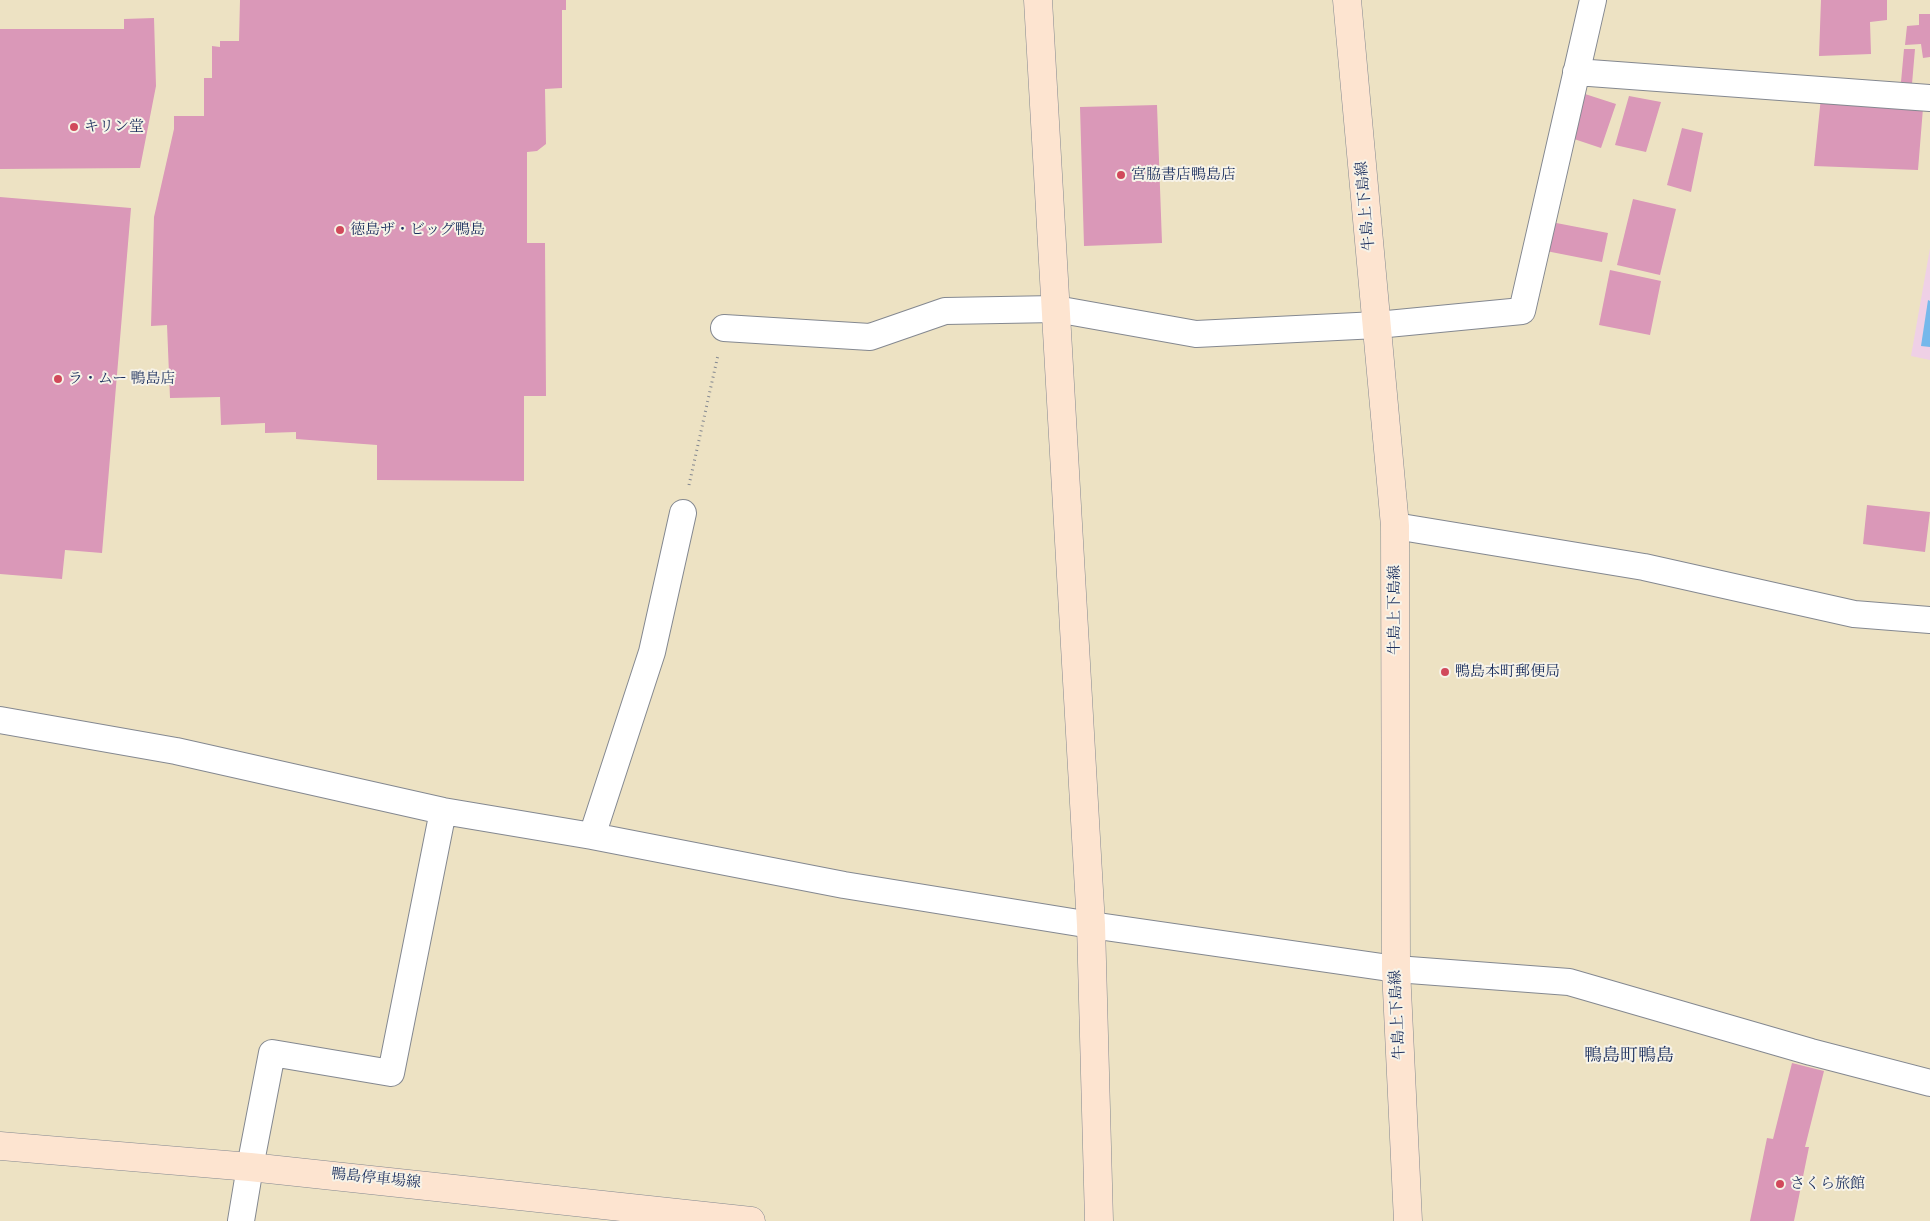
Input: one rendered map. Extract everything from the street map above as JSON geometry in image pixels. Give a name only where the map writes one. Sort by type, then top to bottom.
[{"type":"main road","points":[[1038,0],[1091,925],[1099,1221]]},
{"type":"main road","name":"牛島上下島線","points":[[1347,0],[1395,526],[1396,970],[1408,1221]]},
{"type":"main road","name":"鴨島停車場線","points":[[0,1146],[250,1166],[751,1221]]},
{"type":"street","points":[[724,328],[870,336],[945,311],[1056,309],[1196,334],[1377,325],[1522,311],[1592,0]]},
{"type":"street","points":[[1576,72],[1930,98]]},
{"type":"street","points":[[592,836],[652,652],[684,513]]},
{"type":"street","points":[[1395,526],[1644,567],[1854,614],[1930,620]]},
{"type":"street","points":[[0,720],[176,751],[443,811],[592,836],[844,885],[1091,925],[1396,970],[1569,982],[1811,1052],[1930,1083]]},
{"type":"street","points":[[241,1221],[272,1053],[391,1072],[443,811]]},
{"type":"path","points":[[684,513],[724,328]]},
{"type":"shaded area","points":[[1930,248],[1930,360],[1911,356]]},
{"type":"water","points":[[1928,300],[1930,301],[1930,347],[1921,346]]},
{"type":"building","name":"徳島ザ・ビッグ鴨島","points":[[240,0],[566,0],[566,10],[562,10],[562,88],[545,89],[546,144],[537,151],[527,152],[527,243],[545,243],[546,396],[524,396],[524,481],[377,480],[377,445],[296,439],[296,432],[265,433],[265,423],[221,425],[220,397],[170,398],[167,325],[151,326],[154,217],[174,129],[174,116],[204,116],[204,78],[212,78],[212,46],[220,47],[220,41],[239,41]]},
{"type":"building","points":[[1821,0],[1887,0],[1887,20],[1870,22],[1871,54],[1819,56]]},
{"type":"building","points":[[1919,14],[1930,14],[1930,57],[1923,58],[1921,44],[1905,45],[1907,26],[1919,25]]},
{"type":"building","name":"キリン堂","points":[[154,18],[156,86],[140,168],[0,169],[0,29],[124,29],[124,19]]},
{"type":"building","points":[[1904,49],[1915,49],[1912,84],[1901,82]]},
{"type":"building","points":[[1585,94],[1616,104],[1601,148],[1571,138]]},
{"type":"building","points":[[1629,96],[1661,102],[1646,152],[1615,145]]},
{"type":"building","points":[[1821,97],[1923,108],[1918,170],[1814,166]]},
{"type":"building","name":"宮脇書店鴨島店","points":[[1157,105],[1162,243],[1084,246],[1080,107]]},
{"type":"building","points":[[1682,128],[1703,133],[1691,192],[1667,185]]},
{"type":"building","name":"ラ・ムー 鴨島店","points":[[0,197],[131,208],[102,553],[65,550],[62,579],[0,574]]},
{"type":"building","points":[[1633,199],[1676,209],[1660,275],[1617,265]]},
{"type":"building","points":[[1546,221],[1608,233],[1602,262],[1541,250]]},
{"type":"building","points":[[1610,270],[1661,281],[1650,335],[1599,325]]},
{"type":"building","points":[[1867,505],[1930,512],[1925,552],[1863,544]]},
{"type":"building","points":[[1792,1063],[1824,1071],[1805,1147],[1809,1147],[1794,1221],[1750,1221],[1767,1138],[1773,1139]]},
{"type":"place","name":"キリン堂","points":[[74,127]]},
{"type":"place","name":"宮脇書店鴨島店","points":[[1121,175]]},
{"type":"place","name":"徳島ザ・ビッグ鴨島","points":[[340,230]]},
{"type":"place","name":"ラ・ムー 鴨島店","points":[[58,379]]},
{"type":"place","name":"鴨島本町郵便局","points":[[1445,672]]},
{"type":"place","name":"さくら旅館","points":[[1780,1184]]},
{"type":"district","name":"鴨島町鴨島","points":[[1629,1057]]}]
